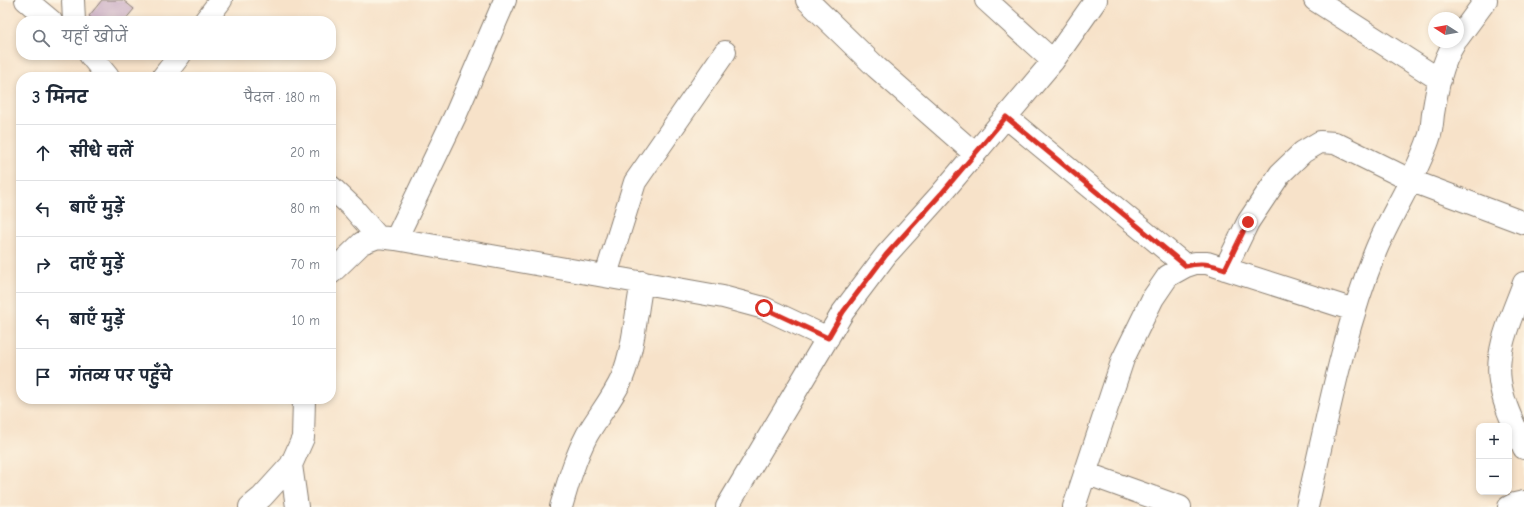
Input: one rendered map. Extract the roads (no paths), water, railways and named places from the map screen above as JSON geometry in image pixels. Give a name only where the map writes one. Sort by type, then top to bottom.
[{"type":"street","points":[[26,0],[45,16]]},
{"type":"street","points":[[73,0],[74,16]]},
{"type":"street","points":[[209,16],[221,0]]},
{"type":"street","points":[[387,238],[456,114],[505,0]]},
{"type":"street","points":[[807,0],[876,67],[975,154]]},
{"type":"street","points":[[986,0],[1053,61]]},
{"type":"street","points":[[727,507],[843,312],[886,255],[941,194],[1053,61],[1096,0]]},
{"type":"street","points":[[1316,0],[1440,80]]},
{"type":"street","points":[[1464,30],[1486,0]]},
{"type":"street","points":[[1307,507],[1354,310],[1377,249],[1412,181],[1430,137],[1440,80],[1445,60],[1452,48]]},
{"type":"street","points":[[606,275],[634,182],[725,52]]},
{"type":"street","points":[[94,60],[104,72]]},
{"type":"street","points":[[167,72],[176,60]]},
{"type":"street","points":[[1006,117],[1186,266]]},
{"type":"street","points":[[1225,269],[1248,222],[1280,174],[1303,152],[1320,142],[1336,144],[1412,181],[1524,223]]},
{"type":"street","points":[[336,192],[387,238]]},
{"type":"street","points":[[336,268],[362,243],[387,238],[606,275],[723,297],[764,308],[828,338]]},
{"type":"street","points":[[1074,507],[1123,360],[1153,298],[1168,276],[1186,266],[1195,263],[1208,263],[1354,310]]},
{"type":"street","points":[[561,507],[576,460],[587,436],[622,378],[631,349],[642,282]]},
{"type":"street","points":[[1524,283],[1505,333],[1500,358],[1500,381],[1507,408],[1524,448]]},
{"type":"street","points":[[250,507],[262,497],[291,465],[303,438],[304,404]]},
{"type":"street","points":[[291,465],[297,507]]},
{"type":"street","points":[[1085,473],[1180,507]]},
{"type":"street","points":[[1509,507],[1524,502]]}]
